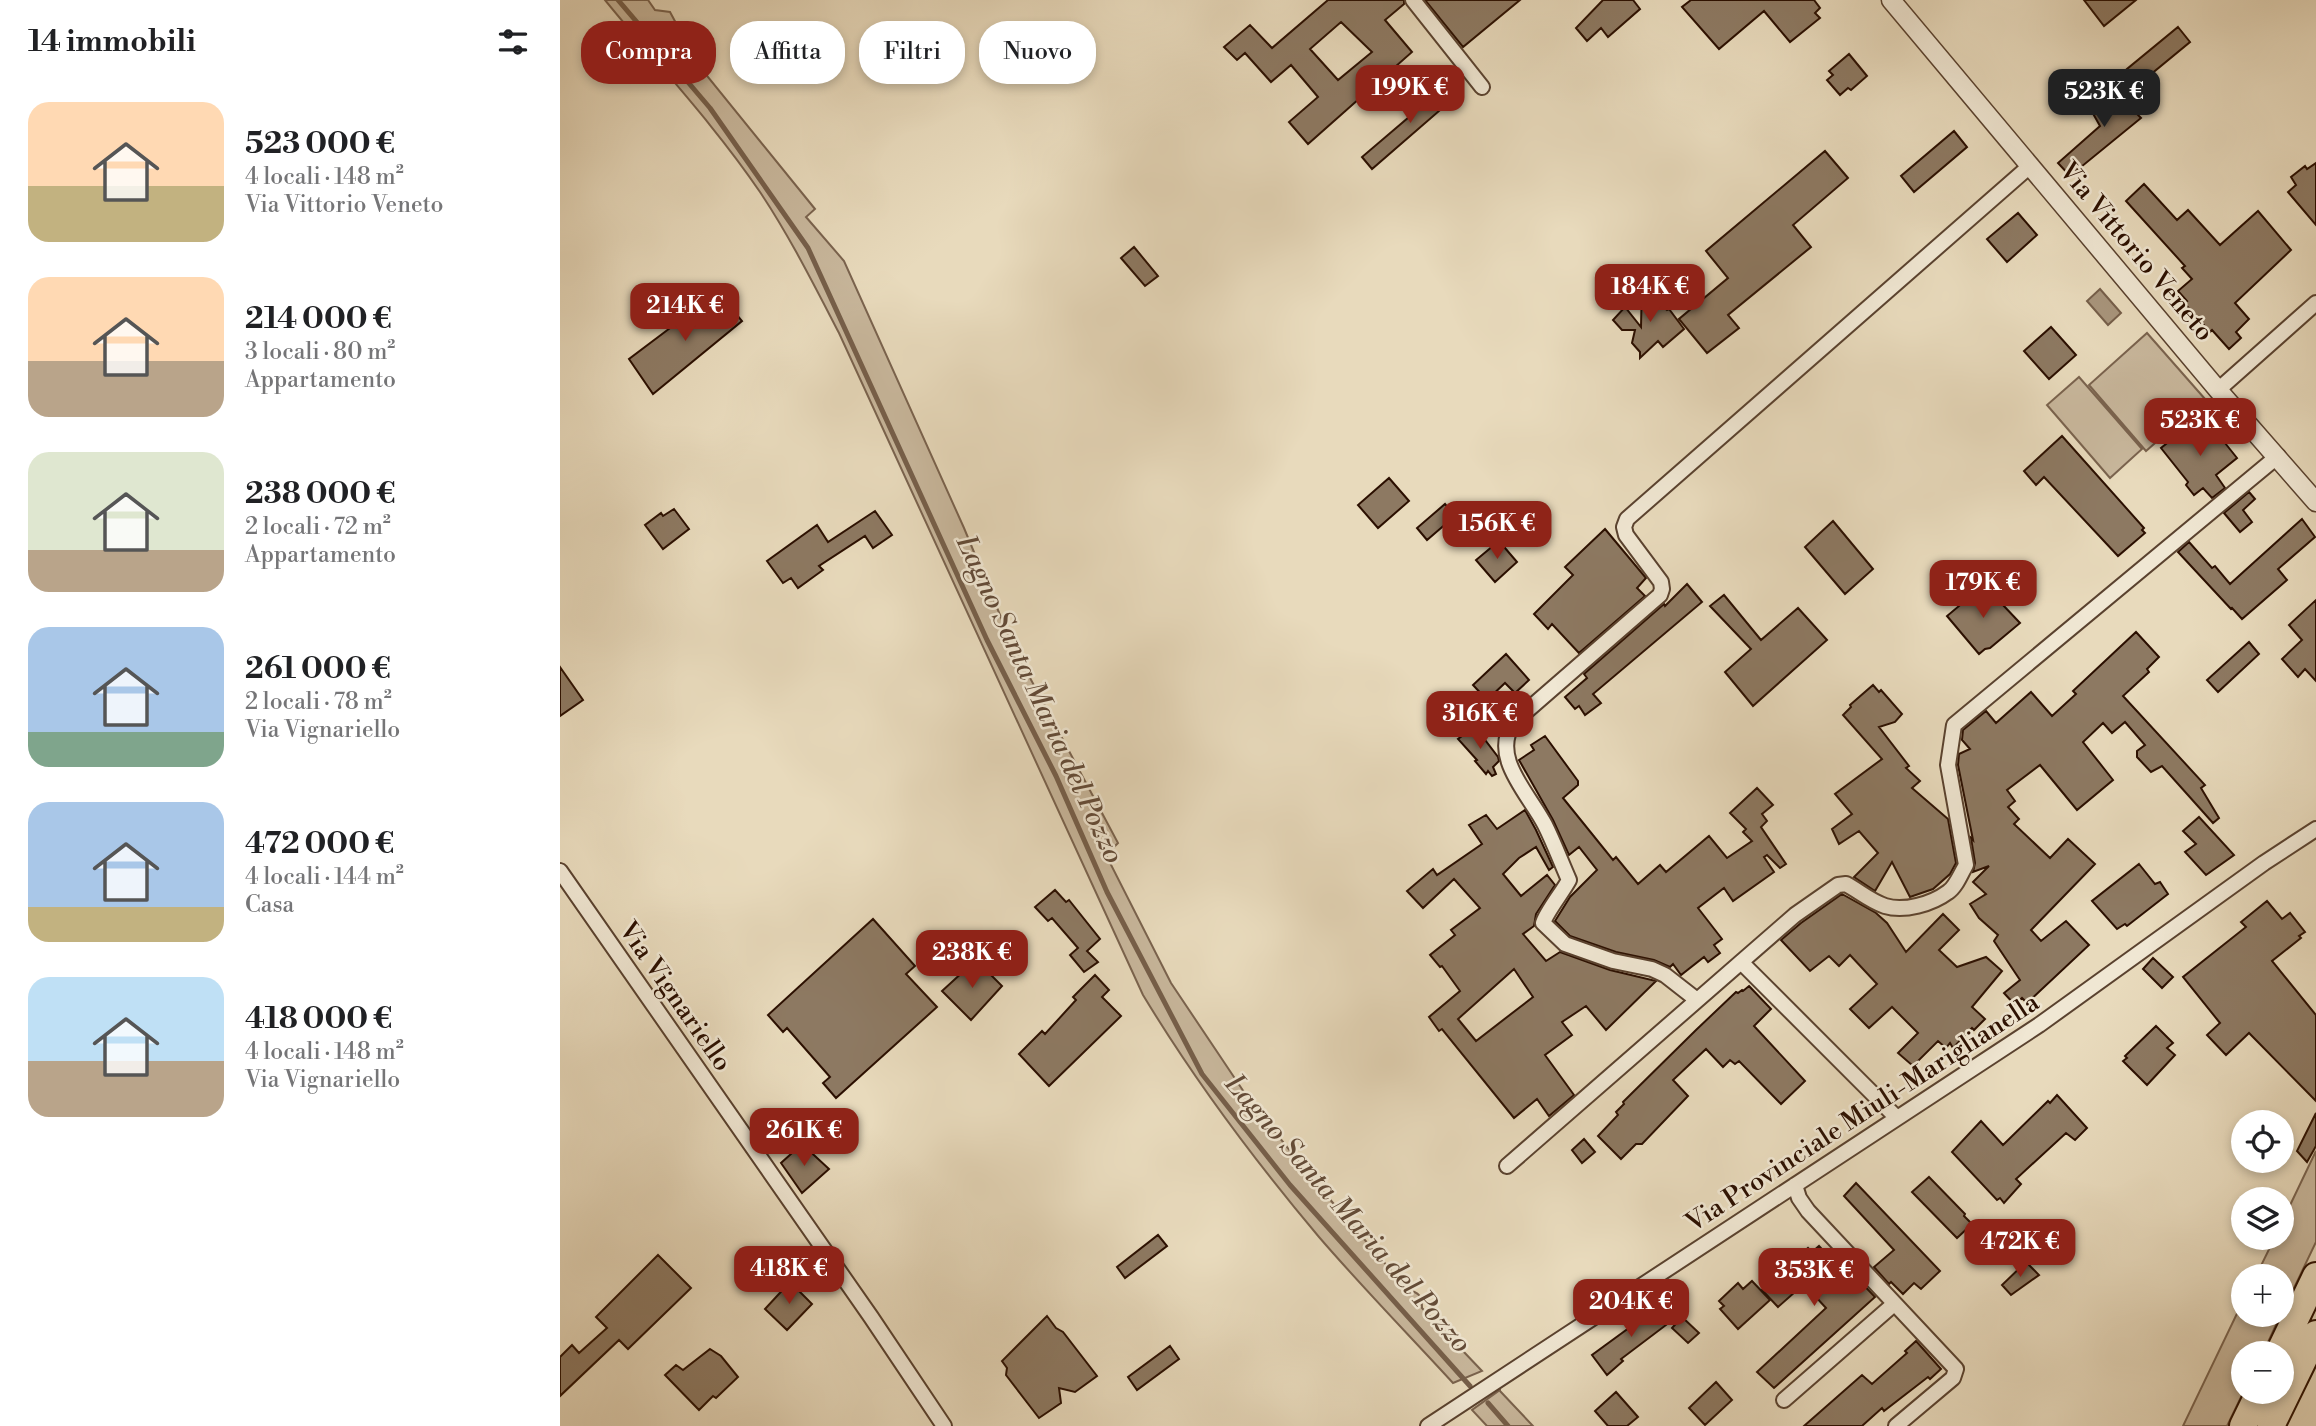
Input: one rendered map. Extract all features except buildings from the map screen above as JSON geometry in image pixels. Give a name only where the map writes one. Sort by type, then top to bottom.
[{"type":"highway","points":[[2285,1341],[2316,1276]]},
{"type":"highway","points":[[2271,1426],[2316,1334]]},
{"type":"highway","points":[[2243,1426],[2254,1404]]},
{"type":"street","points":[[1412,0],[1482,87]]},
{"type":"street","name":"Via Vittorio Veneto","points":[[1891,0],[2218,390],[2316,502]]},
{"type":"street","points":[[1698,1000],[1665,975],[1652,969],[1613,961],[1565,944],[1543,923],[1569,880],[1544,822],[1509,763],[1505,745],[1507,732],[1519,717],[1660,596],[1661,582],[1626,535],[1624,527],[1627,519],[2031,165]]},
{"type":"street","points":[[2218,390],[2316,303]]},
{"type":"street","points":[[1507,1166],[1795,915],[1838,885],[1846,884],[1888,907],[1906,908],[1950,891],[1966,865],[1948,765],[1954,725],[2278,457]]},
{"type":"street","name":"Via Provinciale Miuli-Mariglianella","points":[[1429,1426],[2039,1025],[2264,863],[2316,829]]},
{"type":"street","name":"Via Vignariello","points":[[560,871],[944,1426]]},
{"type":"street","points":[[1741,962],[1896,1117]]},
{"type":"street","points":[[1795,1185],[1799,1198],[1808,1211],[1956,1369],[1956,1373],[1896,1426]]},
{"type":"street","points":[[1784,1400],[1894,1304]]},
{"type":"shaded area","points":[[605,0],[648,0],[655,10],[670,12],[675,21],[623,21]]},
{"type":"shaded area","points":[[675,84],[714,84],[815,209],[806,217],[844,261],[964,528],[1012,644],[1118,843],[1106,855],[1171,983],[1248,1098],[1315,1182],[1407,1289],[1419,1295],[1422,1308],[1482,1371],[1453,1383],[1369,1293],[1319,1237],[1249,1150],[1143,995],[839,333],[771,209]]},
{"type":"shaded area","points":[[2100,289],[2121,313],[2108,325],[2087,301]]},
{"type":"shaded area","points":[[2147,333],[2205,399],[2146,451],[2089,385]]},
{"type":"shaded area","points":[[2079,377],[2142,449],[2110,478],[2047,405]]},
{"type":"shaded area","points":[[2316,1151],[2316,1242],[2294,1288],[2294,1264],[2262,1264],[2269,1250],[2294,1250],[2294,1197]]},
{"type":"shaded area","points":[[2231,1326],[2275,1327],[2269,1341],[2231,1341],[2231,1404],[2238,1404],[2227,1426],[2183,1426]]},
{"type":"shaded area","points":[[1500,1390],[1533,1426],[1487,1426],[1472,1410]]},
{"type":"waterway","name":"Lagno Santa Maria del Pozzo","points":[[618,0],[710,108],[808,248],[987,640],[1056,776],[1107,892],[1202,1074],[1290,1185],[1470,1386]]},
{"type":"waterway","name":"Lagno Santa Maria del Pozzo","points":[[1488,1403],[1508,1426]]}]
